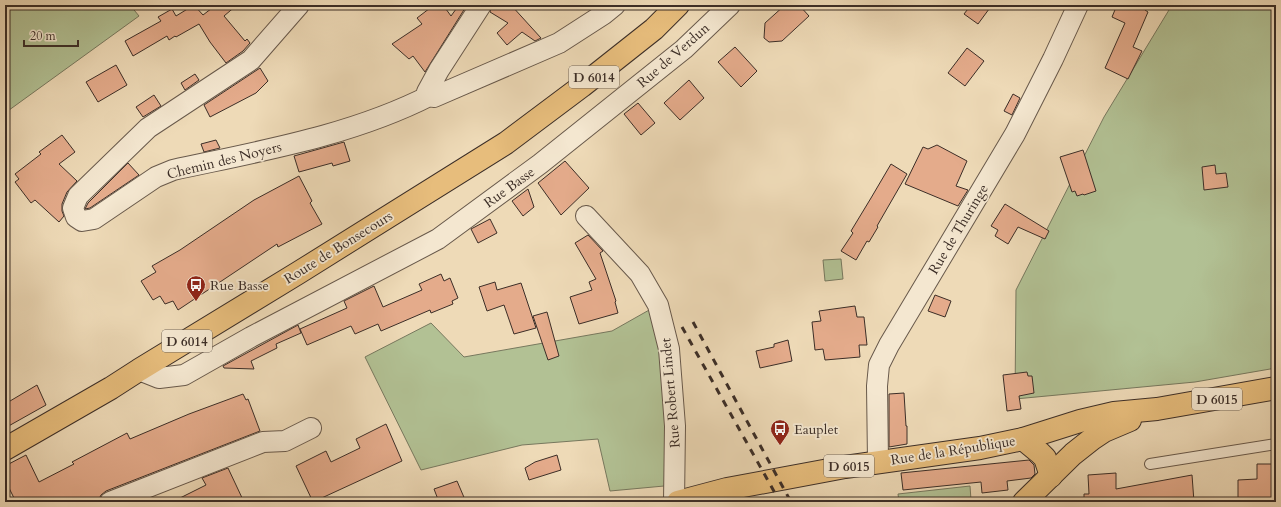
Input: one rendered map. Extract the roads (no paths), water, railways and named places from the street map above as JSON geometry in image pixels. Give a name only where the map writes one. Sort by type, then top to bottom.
[{"type":"main road","name":"Route de Bonsecours","points":[[5,450],[95,398],[506,143],[618,58],[654,29],[678,5]]},
{"type":"main road","name":"Rue de la République","points":[[678,502],[720,496],[878,461],[980,448],[1023,439],[1080,421],[1114,413],[1157,410],[1276,388]]},
{"type":"main road","name":"Rue de la République","points":[[1024,502],[1073,454],[1104,431],[1157,410]]},
{"type":"main road","points":[[1023,439],[1044,458],[1051,476]]},
{"type":"street","name":"Chemin des Noyers","points":[[299,5],[251,60],[148,128],[78,196],[73,208],[76,217],[82,221],[94,218],[156,177],[173,170],[291,144],[363,123],[415,103],[431,95],[434,97],[559,43],[604,14],[615,5]]},
{"type":"street","points":[[431,95],[427,92],[439,70],[481,5]]},
{"type":"street","name":"Rue de Verdun","points":[[540,164],[684,49],[730,5]]},
{"type":"street","name":"Rue de Thuringe","points":[[878,461],[877,386],[879,365],[889,344],[1015,134],[1053,59],[1078,5]]},
{"type":"street","name":"Rue Basse","points":[[139,370],[159,378],[184,375],[251,337],[438,239],[540,164]]},
{"type":"street","name":"Rue Robert Lindet","points":[[586,216],[640,274],[658,305],[669,349],[671,371],[675,426],[674,502]]},
{"type":"street","points":[[110,502],[263,442],[285,440],[311,428]]},
{"type":"lane","points":[[1150,464],[1276,444]]},
{"type":"railway","points":[[693,322],[791,502]]},
{"type":"railway","points":[[682,327],[780,502]]},
{"type":"place","name":"Rue Basse","points":[[196,302]]},
{"type":"place","name":"Eauplet","points":[[780,446]]}]
